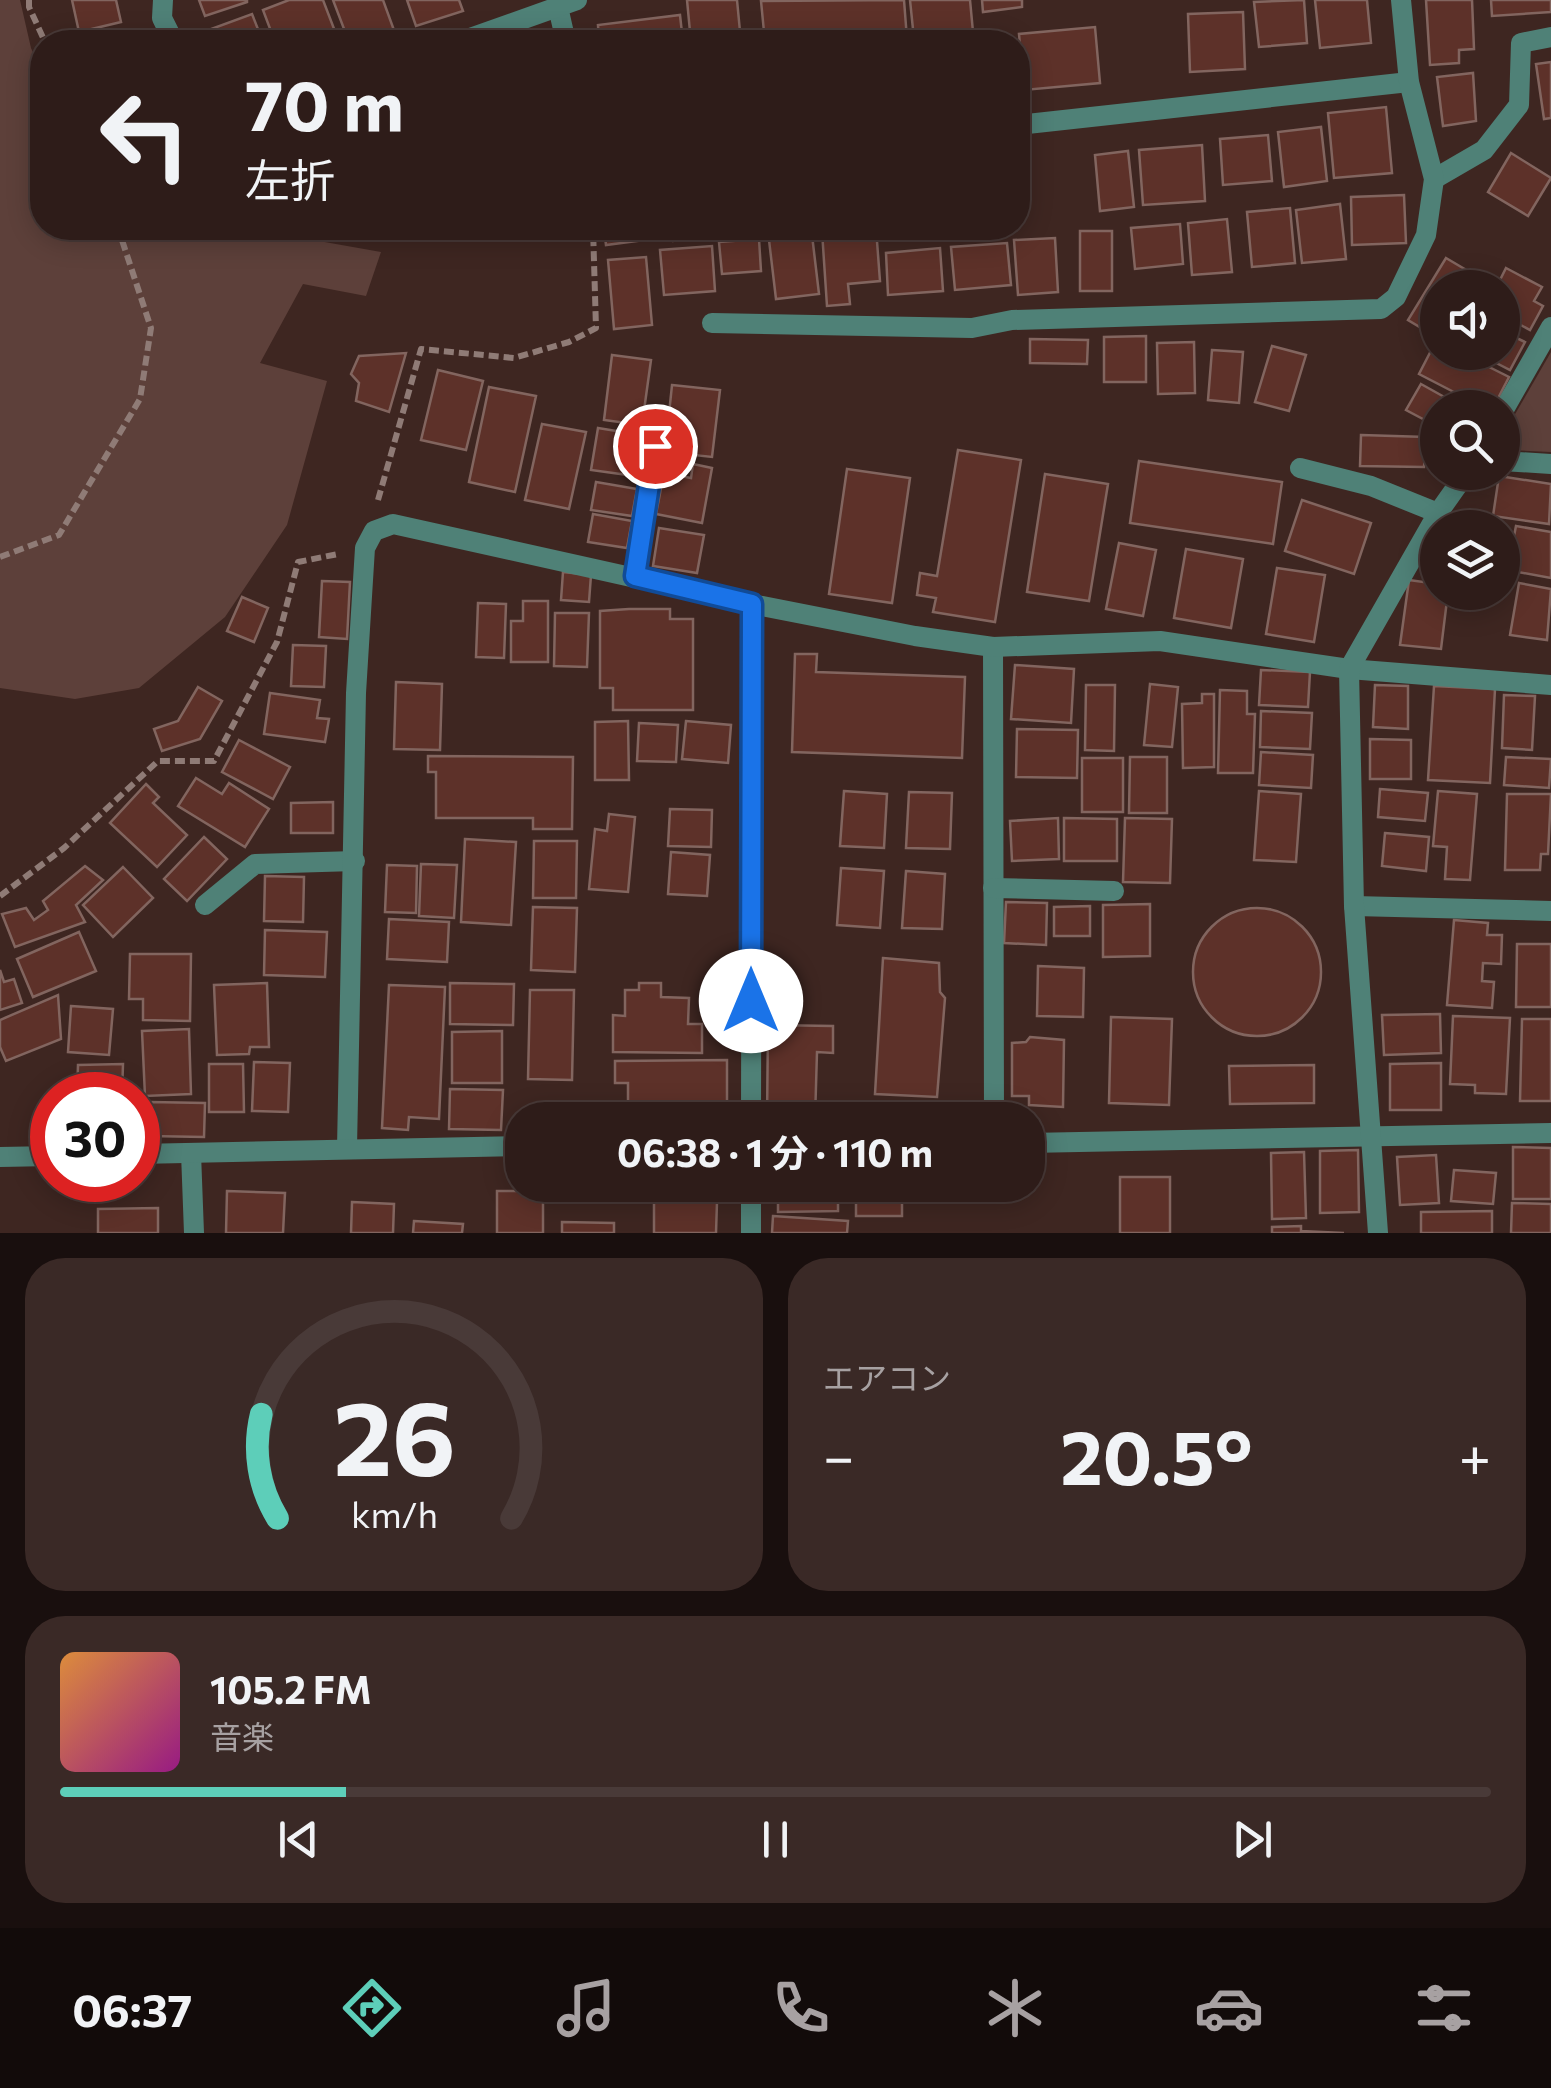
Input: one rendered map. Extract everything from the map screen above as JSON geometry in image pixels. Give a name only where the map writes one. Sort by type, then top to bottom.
[{"type":"street","points":[[163,0],[162,18],[168,30]]},
{"type":"street","points":[[712,323],[972,328],[1012,320],[1381,308],[1396,297],[1426,235],[1434,179],[1409,82],[1401,0]]},
{"type":"street","points":[[493,30],[568,4],[567,30]]},
{"type":"street","points":[[1434,179],[1484,150],[1519,105],[1521,43],[1551,37]]},
{"type":"street","points":[[1030,124],[1409,82]]},
{"type":"street","points":[[1515,390],[1551,327]]},
{"type":"street","points":[[635,576],[655,446]]},
{"type":"street","points":[[1520,462],[1551,464]]},
{"type":"street","points":[[1300,468],[1370,486],[1430,510]]},
{"type":"street","points":[[348,1148],[356,693],[364,548],[374,530],[393,524],[752,604],[993,647],[1160,641],[1349,669],[1551,685]]},
{"type":"street","points":[[1378,1233],[1354,906],[1349,669],[1420,545]]},
{"type":"street","points":[[751,1102],[752,604]]},
{"type":"street","points":[[993,647],[994,1102]]},
{"type":"street","points":[[205,905],[254,864],[355,861]]},
{"type":"street","points":[[994,888],[1114,892]]},
{"type":"street","points":[[1354,906],[1551,910]]},
{"type":"street","points":[[1045,1143],[1551,1133]]},
{"type":"street","points":[[160,1154],[505,1146]]},
{"type":"street","points":[[191,1153],[194,1233]]},
{"type":"street","points":[[0,1158],[30,1157]]},
{"type":"street","points":[[751,1202],[751,1233]]},
{"type":"path","points":[[29,0],[28,7],[39,30]]},
{"type":"path","points":[[0,557],[59,535],[140,399],[150,328],[122,240]]},
{"type":"path","points":[[0,896],[64,848],[158,761],[214,761],[276,642],[298,562],[364,548],[420,348],[514,358],[568,342],[596,328],[594,240]]},
{"type":"shaded area","points":[[0,0],[20,0],[30,44],[30,240],[313,240],[381,252],[366,296],[303,284],[260,363],[327,381],[287,525],[225,617],[139,688],[75,699],[0,688]]},
{"type":"shaded area","points":[[1551,352],[1551,452],[1520,450],[1520,406]]},
{"type":"building","points":[[72,0],[116,0],[121,22],[79,30]]},
{"type":"building","points":[[199,0],[247,0],[247,2],[205,16]]},
{"type":"building","points":[[289,0],[323,0],[334,30],[270,30],[263,10]]},
{"type":"building","points":[[333,0],[383,0],[394,30],[344,30]]},
{"type":"building","points":[[407,0],[459,0],[463,11],[416,26]]},
{"type":"building","points":[[687,0],[737,0],[740,30],[690,30]]},
{"type":"building","points":[[904,0],[906,30],[764,30],[761,1]]},
{"type":"building","points":[[910,0],[970,0],[973,30],[913,30]]},
{"type":"building","points":[[982,0],[1022,0],[1022,7],[983,12]]},
{"type":"building","points":[[1304,0],[1307,43],[1259,47],[1254,2]]},
{"type":"building","points":[[1315,0],[1367,0],[1371,43],[1320,48]]},
{"type":"building","points":[[1426,0],[1472,0],[1474,49],[1459,50],[1459,63],[1430,65]]},
{"type":"building","points":[[1491,0],[1551,0],[1551,12],[1492,16]]},
{"type":"building","points":[[1243,12],[1245,69],[1190,72],[1188,14]]},
{"type":"building","points":[[252,14],[258,30],[208,30]]},
{"type":"building","points":[[680,15],[682,30],[598,30],[598,25]]},
{"type":"building","points":[[1095,27],[1100,83],[1030,89],[1030,33]]},
{"type":"building","points":[[1551,62],[1551,118],[1544,119],[1536,64]]},
{"type":"building","points":[[1473,73],[1476,121],[1443,126],[1437,77]]},
{"type":"building","points":[[1386,107],[1392,173],[1334,178],[1328,113]]},
{"type":"building","points":[[1321,127],[1327,181],[1284,187],[1278,132]]},
{"type":"building","points":[[1268,135],[1272,181],[1223,185],[1220,139]]},
{"type":"building","points":[[1202,145],[1205,201],[1143,205],[1139,150]]},
{"type":"building","points":[[1128,151],[1134,207],[1100,211],[1095,155]]},
{"type":"building","points":[[1511,153],[1551,178],[1528,216],[1488,192]]},
{"type":"building","points":[[1404,195],[1406,243],[1352,245],[1351,197]]},
{"type":"building","points":[[1340,204],[1346,259],[1302,263],[1296,210]]},
{"type":"building","points":[[1290,208],[1295,263],[1252,267],[1247,212]]},
{"type":"building","points":[[1227,219],[1232,272],[1192,275],[1188,223]]},
{"type":"building","points":[[1180,224],[1183,264],[1135,269],[1131,228]]},
{"type":"building","points":[[1080,231],[1112,231],[1112,291],[1080,291]]},
{"type":"building","points":[[1055,238],[1058,292],[1018,295],[1014,240]]},
{"type":"building","points":[[605,240],[645,240],[606,245]]},
{"type":"building","points":[[759,240],[761,271],[722,274],[719,242]]},
{"type":"building","points":[[769,240],[813,240],[819,294],[776,299]]},
{"type":"building","points":[[823,240],[877,240],[880,281],[848,284],[850,304],[827,306]]},
{"type":"building","points":[[1007,243],[1011,285],[955,290],[951,247]]},
{"type":"building","points":[[712,246],[715,291],[664,295],[660,250]]},
{"type":"building","points":[[940,248],[943,291],[888,295],[886,253]]},
{"type":"building","points":[[646,257],[652,325],[614,329],[608,260]]},
{"type":"building","points":[[1446,258],[1466,270],[1439,270]]},
{"type":"building","points":[[1520,275],[1542,287],[1534,301],[1543,306],[1530,330],[1520,325]]},
{"type":"building","points":[[1420,300],[1420,327],[1408,320]]},
{"type":"building","points":[[1146,336],[1146,382],[1104,382],[1104,337]]},
{"type":"building","points":[[1030,339],[1088,340],[1087,364],[1030,363]]},
{"type":"building","points":[[1194,342],[1195,393],[1158,394],[1157,343]]},
{"type":"building","points":[[1272,346],[1306,355],[1289,411],[1255,402]]},
{"type":"building","points":[[1212,350],[1243,352],[1239,403],[1208,400]]},
{"type":"building","points":[[406,353],[389,412],[356,401],[359,383],[351,374],[359,356]]},
{"type":"building","points":[[612,355],[651,360],[642,425],[604,420]]},
{"type":"building","points":[[438,370],[483,381],[466,450],[421,440]]},
{"type":"building","points":[[1421,370],[1495,370],[1509,377],[1502,390],[1450,390],[1419,374]]},
{"type":"building","points":[[1421,384],[1432,390],[1420,390],[1420,417],[1406,410]]},
{"type":"building","points":[[672,385],[720,390],[712,457],[665,452]]},
{"type":"building","points":[[489,387],[536,396],[515,492],[469,482]]},
{"type":"building","points":[[542,424],[586,432],[569,509],[525,500]]},
{"type":"building","points":[[598,428],[635,434],[628,475],[591,470]]},
{"type":"building","points":[[1361,435],[1420,437],[1420,467],[1360,466]]},
{"type":"building","points":[[958,450],[1021,460],[995,622],[933,612],[936,598],[917,595],[920,573],[937,576]]},
{"type":"building","points":[[1139,461],[1282,482],[1273,544],[1130,523]]},
{"type":"building","points":[[693,464],[712,468],[702,523],[656,514],[664,473],[691,478]]},
{"type":"building","points":[[847,469],[910,478],[892,603],[829,594]]},
{"type":"building","points":[[1045,474],[1108,484],[1089,601],[1027,592]]},
{"type":"building","points":[[1520,479],[1551,484],[1549,524],[1520,520],[1520,510],[1494,510],[1497,490],[1520,490]]},
{"type":"building","points":[[596,482],[637,489],[632,516],[591,510]]},
{"type":"building","points":[[1302,500],[1371,523],[1354,574],[1285,551]]},
{"type":"building","points":[[593,514],[632,521],[627,548],[588,542]]},
{"type":"building","points":[[1520,527],[1551,532],[1551,578],[1520,572]]},
{"type":"building","points":[[659,528],[704,535],[697,573],[653,566]]},
{"type":"building","points":[[1119,543],[1156,550],[1143,616],[1106,609]]},
{"type":"building","points":[[1186,549],[1243,559],[1231,628],[1174,618]]},
{"type":"building","points":[[1277,568],[1325,575],[1314,642],[1266,634]]},
{"type":"building","points":[[563,572],[591,575],[589,602],[561,600]]},
{"type":"building","points":[[1409,580],[1420,582],[1420,610],[1446,610],[1441,649],[1400,645]]},
{"type":"building","points":[[322,581],[350,582],[347,639],[319,637]]},
{"type":"building","points":[[1520,583],[1551,589],[1547,640],[1510,635],[1514,610],[1520,610]]},
{"type":"building","points":[[242,597],[268,608],[254,642],[227,631]]},
{"type":"building","points":[[523,601],[548,601],[548,662],[511,662],[511,621],[523,621]]},
{"type":"building","points":[[478,603],[506,604],[504,658],[476,657]]},
{"type":"building","points":[[670,609],[670,619],[693,619],[693,710],[613,710],[613,688],[600,688],[600,611]]},
{"type":"building","points":[[555,613],[589,613],[587,667],[554,666]]},
{"type":"building","points":[[293,645],[326,646],[324,687],[291,686]]},
{"type":"building","points":[[795,654],[817,654],[816,672],[965,677],[962,758],[792,752]]},
{"type":"building","points":[[1015,665],[1074,669],[1071,723],[1011,719]]},
{"type":"building","points":[[1261,670],[1310,672],[1308,707],[1259,705]]},
{"type":"building","points":[[396,682],[442,684],[440,750],[394,749]]},
{"type":"building","points":[[1150,684],[1178,687],[1172,747],[1144,745]]},
{"type":"building","points":[[1086,685],[1115,685],[1114,751],[1085,750]]},
{"type":"building","points":[[1375,685],[1408,686],[1408,729],[1373,727]]},
{"type":"building","points":[[1434,686],[1495,689],[1490,783],[1428,780]]},
{"type":"building","points":[[198,687],[222,701],[200,739],[162,751],[154,729],[178,721]]},
{"type":"building","points":[[1220,690],[1247,691],[1247,714],[1255,714],[1253,773],[1218,773]]},
{"type":"building","points":[[270,693],[320,700],[317,718],[329,719],[325,742],[264,734]]},
{"type":"building","points":[[1202,694],[1214,694],[1214,767],[1183,768],[1182,704],[1202,703]]},
{"type":"building","points":[[1504,695],[1535,696],[1532,750],[1502,748]]},
{"type":"building","points":[[1261,711],[1312,713],[1310,749],[1260,747]]},
{"type":"building","points":[[628,721],[629,780],[595,780],[595,722]]},
{"type":"building","points":[[686,721],[731,725],[728,763],[682,759]]},
{"type":"building","points":[[639,723],[678,725],[676,762],[637,761]]},
{"type":"building","points":[[1017,729],[1078,730],[1077,778],[1016,777]]},
{"type":"building","points":[[1370,739],[1411,740],[1411,779],[1370,779]]},
{"type":"building","points":[[239,740],[290,767],[273,799],[222,772]]},
{"type":"building","points":[[1261,752],[1313,755],[1311,788],[1259,785]]},
{"type":"building","points":[[428,756],[573,757],[572,829],[533,829],[533,818],[436,818],[436,772],[428,772]]},
{"type":"building","points":[[1130,757],[1167,757],[1167,813],[1129,813]]},
{"type":"building","points":[[1506,757],[1551,759],[1549,788],[1504,785]]},
{"type":"building","points":[[1082,758],[1123,758],[1123,812],[1082,812]]},
{"type":"building","points":[[196,778],[222,794],[229,783],[269,809],[245,847],[178,806]]},
{"type":"building","points":[[146,784],[159,797],[153,803],[187,835],[157,867],[110,823]]},
{"type":"building","points":[[1380,789],[1428,793],[1425,821],[1378,817]]},
{"type":"building","points":[[844,791],[887,794],[884,848],[840,846]]},
{"type":"building","points":[[1259,791],[1301,794],[1296,862],[1254,860]]},
{"type":"building","points":[[1438,791],[1477,794],[1470,880],[1445,879],[1447,847],[1433,846]]},
{"type":"building","points":[[909,792],[952,793],[950,849],[906,848]]},
{"type":"building","points":[[1507,794],[1551,794],[1548,854],[1541,854],[1540,870],[1505,870]]},
{"type":"building","points":[[333,802],[333,833],[291,833],[291,803]]},
{"type":"building","points":[[670,809],[712,810],[711,847],[668,846]]},
{"type":"building","points":[[609,814],[635,817],[628,892],[589,889],[595,829],[607,831]]},
{"type":"building","points":[[1058,818],[1059,859],[1012,861],[1010,821]]},
{"type":"building","points":[[1064,818],[1117,819],[1117,861],[1064,861]]},
{"type":"building","points":[[1125,818],[1172,819],[1170,883],[1123,882]]},
{"type":"building","points":[[1385,833],[1429,837],[1426,871],[1382,866]]},
{"type":"building","points":[[204,837],[227,859],[187,901],[164,879]]},
{"type":"building","points":[[465,839],[516,842],[511,925],[461,922]]},
{"type":"building","points":[[534,841],[577,841],[576,898],[533,898]]},
{"type":"building","points":[[671,852],[710,855],[707,896],[668,894]]},
{"type":"building","points":[[421,864],[457,865],[454,918],[419,916]]},
{"type":"building","points":[[387,865],[417,866],[416,913],[385,912]]},
{"type":"building","points":[[85,866],[103,880],[76,905],[85,922],[15,947],[2,914],[26,908],[34,920],[48,910],[43,901]]},
{"type":"building","points":[[123,867],[153,898],[113,937],[83,905]]},
{"type":"building","points":[[841,868],[884,871],[880,928],[837,925]]},
{"type":"building","points":[[906,871],[945,874],[942,929],[902,928]]},
{"type":"building","points":[[265,876],[304,877],[303,922],[264,921]]},
{"type":"building","points":[[1006,902],[1047,903],[1046,945],[1004,943]]},
{"type":"building","points":[[1150,904],[1150,956],[1103,957],[1103,905]]},
{"type":"building","points":[[1090,906],[1090,936],[1054,936],[1054,907]]},
{"type":"building","points":[[533,907],[577,908],[575,972],[531,970]]},
{"type":"building","points":[[1257,908],[1281,913],[1302,927],[1316,948],[1321,972],[1316,996],[1302,1017],[1281,1031],[1257,1036],[1233,1031],[1212,1017],[1198,996],[1193,972],[1198,948],[1212,927],[1233,913]]},
{"type":"building","points":[[389,919],[449,922],[447,962],[387,959]]},
{"type":"building","points":[[1454,920],[1488,923],[1487,935],[1502,935],[1501,964],[1483,963],[1482,981],[1494,982],[1492,1008],[1447,1005]]},
{"type":"building","points":[[265,930],[327,932],[325,977],[264,975]]},
{"type":"building","points":[[79,932],[96,971],[33,997],[17,959]]},
{"type":"building","points":[[1517,944],[1551,944],[1551,1007],[1516,1007]]},
{"type":"building","points":[[130,954],[191,954],[190,1021],[143,1020],[143,999],[129,999]]},
{"type":"building","points":[[883,958],[939,963],[940,992],[945,998],[937,1097],[875,1094]]},
{"type":"building","points":[[1038,966],[1084,968],[1083,1017],[1037,1016]]},
{"type":"building","points":[[0,970],[4,982],[14,979],[22,1003],[0,1010]]},
{"type":"building","points":[[267,983],[269,1047],[250,1047],[249,1054],[217,1055],[214,985]]},
{"type":"building","points":[[450,983],[514,984],[513,1025],[450,1024]]},
{"type":"building","points":[[639,983],[661,983],[661,997],[689,998],[688,1024],[702,1024],[702,1053],[613,1052],[613,1015],[625,1016],[625,990],[639,990]]},
{"type":"building","points":[[389,985],[445,987],[439,1119],[409,1117],[408,1130],[382,1128]]},
{"type":"building","points":[[530,990],[574,990],[572,1080],[528,1079]]},
{"type":"building","points":[[58,995],[61,1039],[6,1061],[0,1047],[0,1020]]},
{"type":"building","points":[[71,1006],[113,1009],[109,1055],[68,1052]]},
{"type":"building","points":[[1440,1014],[1441,1053],[1384,1055],[1382,1015]]},
{"type":"building","points":[[1453,1016],[1510,1018],[1506,1094],[1475,1093],[1475,1085],[1450,1084]]},
{"type":"building","points":[[1111,1017],[1172,1019],[1169,1105],[1109,1103]]},
{"type":"building","points":[[1522,1019],[1551,1019],[1551,1101],[1520,1101]]},
{"type":"building","points":[[768,1025],[833,1026],[833,1053],[817,1052],[816,1102],[767,1102]]},
{"type":"building","points":[[189,1029],[191,1094],[160,1095],[160,1072],[144,1072],[142,1031]]},
{"type":"building","points":[[502,1031],[502,1083],[452,1083],[452,1032]]},
{"type":"building","points":[[1030,1037],[1064,1040],[1063,1107],[1029,1102],[1029,1096],[1012,1096],[1012,1043],[1026,1042]]},
{"type":"building","points":[[727,1060],[727,1102],[628,1102],[628,1083],[615,1083],[615,1061]]},
{"type":"building","points":[[254,1062],[290,1063],[288,1112],[252,1111]]},
{"type":"building","points":[[1441,1063],[1441,1110],[1390,1110],[1390,1064]]},
{"type":"building","points":[[123,1064],[123,1072],[78,1072],[78,1065]]},
{"type":"building","points":[[209,1064],[243,1064],[244,1112],[209,1112]]},
{"type":"building","points":[[1314,1065],[1314,1103],[1230,1104],[1229,1066]]},
{"type":"building","points":[[450,1089],[503,1090],[501,1130],[449,1129]]},
{"type":"building","points":[[160,1102],[205,1103],[204,1137],[160,1136]]},
{"type":"building","points":[[1513,1147],[1551,1148],[1551,1199],[1513,1199]]},
{"type":"building","points":[[1358,1150],[1359,1212],[1320,1213],[1320,1151]]},
{"type":"building","points":[[1304,1152],[1306,1218],[1272,1219],[1271,1153]]},
{"type":"building","points":[[1436,1155],[1439,1203],[1400,1205],[1397,1157]]},
{"type":"building","points":[[1454,1170],[1496,1173],[1493,1204],[1451,1201]]},
{"type":"building","points":[[1120,1177],[1170,1177],[1170,1233],[1120,1233]]},
{"type":"building","points":[[227,1191],[285,1193],[283,1233],[226,1233]]},
{"type":"building","points":[[497,1191],[505,1191],[505,1202],[543,1202],[543,1233],[497,1233]]},
{"type":"building","points":[[352,1202],[394,1204],[393,1233],[351,1233]]},
{"type":"building","points":[[654,1202],[717,1202],[716,1233],[654,1233]]},
{"type":"building","points":[[778,1202],[838,1202],[838,1211],[778,1212]]},
{"type":"building","points":[[856,1202],[902,1202],[902,1216],[856,1216]]},
{"type":"building","points":[[1512,1203],[1551,1204],[1551,1233],[1511,1233]]},
{"type":"building","points":[[158,1208],[158,1233],[98,1233],[98,1209]]},
{"type":"building","points":[[1492,1211],[1492,1233],[1421,1233],[1421,1212]]},
{"type":"building","points":[[773,1216],[848,1221],[847,1233],[772,1233]]},
{"type":"building","points":[[414,1221],[463,1224],[462,1233],[413,1233]]},
{"type":"building","points":[[562,1222],[614,1223],[614,1233],[562,1233]]},
{"type":"building","points":[[1301,1226],[1301,1231],[1344,1233],[1272,1233],[1272,1227]]},
{"type":"route","points":[[655,446],[635,576],[752,604],[751,1001]]}]
